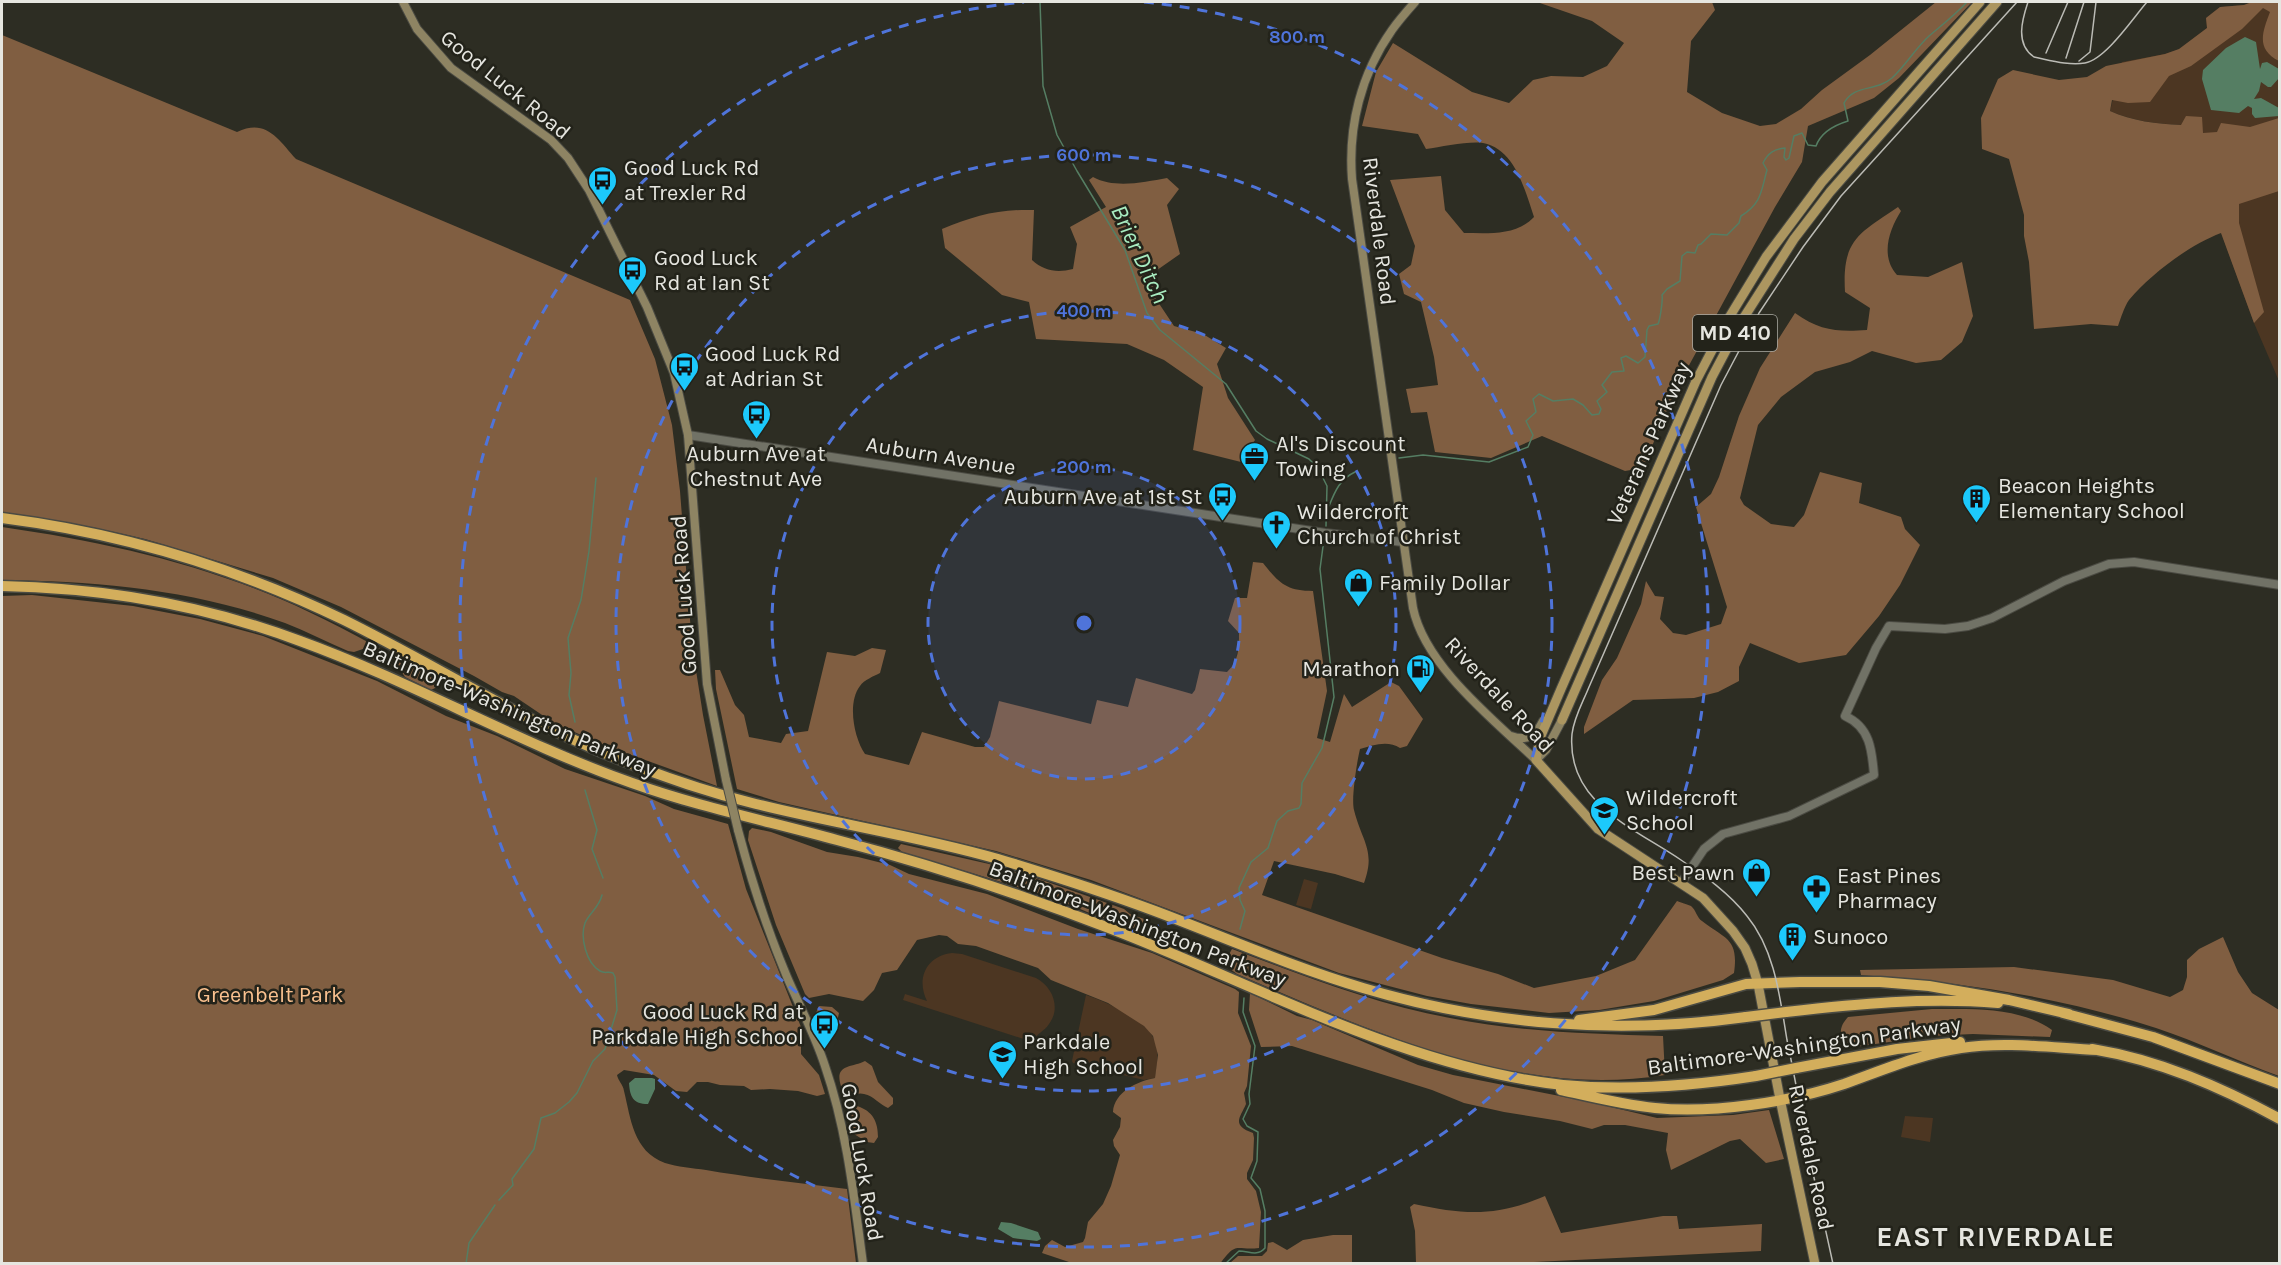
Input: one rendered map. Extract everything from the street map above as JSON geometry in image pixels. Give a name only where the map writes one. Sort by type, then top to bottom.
[{"type":"highway","name":"Baltimore-Washington Parkway","points":[[2,518],[83,531],[161,550],[270,587],[349,623],[551,729],[600,751],[681,782],[752,803],[945,845],[1036,870],[1112,895],[1299,967],[1363,988],[1432,1006],[1523,1020],[1625,1026],[1687,1024],[1886,1002],[1946,1000],[1995,1003],[2069,1014],[2153,1037],[2280,1084]]},
{"type":"highway","name":"Baltimore-Washington Parkway","points":[[2,586],[65,589],[150,600],[190,608],[267,629],[340,657],[543,747],[630,782],[708,807],[889,854],[1018,895],[1149,944],[1386,1042],[1434,1058],[1497,1074],[1562,1085],[1630,1088],[1756,1076],[1897,1049],[1944,1043],[2014,1041],[2068,1045],[2127,1056],[2198,1079],[2280,1119]]},
{"type":"highway","points":[[1523,1020],[1579,1020],[1637,1013],[1670,1006],[1736,986],[1858,981],[1908,984],[2009,1000],[2069,1014]]},
{"type":"highway","points":[[1497,1074],[1555,1089],[1656,1108],[1718,1109],[1780,1099],[1843,1084],[1912,1058],[1962,1048],[2008,1046],[2098,1050]]},
{"type":"main road","name":"Good Luck Road","points":[[403,2],[417,29],[442,58],[467,80],[551,140],[568,158],[585,183],[647,307],[674,374],[688,435],[707,684],[726,780],[753,888],[788,979],[818,1045],[830,1081],[852,1175],[863,1263]]},
{"type":"main road","name":"Riverdale Road","points":[[1414,2],[1387,38],[1369,72],[1355,116],[1350,151],[1352,179],[1413,608],[1423,638],[1443,668],[1536,760],[1598,830],[1711,904],[1740,939],[1752,964],[1758,984],[1815,1263]]},
{"type":"main road","name":"Veterans Parkway","points":[[1536,760],[1540,738],[1560,689],[1696,381],[1736,306],[1766,257],[1822,182],[1980,2]]},
{"type":"main road","name":"Veterans Parkway","points":[[1562,720],[1709,383],[1747,312],[1794,239],[1830,192],[1997,2]]},
{"type":"main road","points":[[1511,736],[1526,738],[1538,732],[1560,689]]},
{"type":"main road","points":[[1536,760],[1546,750],[1562,720]]},
{"type":"street","name":"Auburn Avenue","points":[[688,435],[1305,530],[1403,542]]},
{"type":"street","points":[[1681,883],[1704,849],[1723,834],[1789,816],[1874,775],[1868,738],[1860,726],[1845,716],[1876,648],[1889,626],[1933,629],[1968,626],[1992,618],[2064,581],[2109,564],[2134,562],[2280,585]]},
{"type":"shaded area","points":[[2252,2],[2279,2],[2279,381],[2254,323],[2182,125],[2145,121],[2110,111],[2122,62],[2180,49],[2207,28],[2206,18],[2220,7]]},
{"type":"shaded area","points":[[2245,37],[2256,42],[2260,69],[2262,63],[2267,62],[2279,69],[2279,78],[2271,87],[2261,82],[2254,99],[2261,98],[2279,108],[2279,116],[2255,118],[2252,108],[2248,106],[2239,113],[2211,110],[2202,79],[2203,70],[2226,48]]},
{"type":"shaded area","points":[[1304,879],[1318,883],[1311,909],[1296,905]]},
{"type":"shaded area","points":[[952,953],[962,954],[1036,978],[1047,987],[1055,1005],[1053,1018],[1033,1042],[903,1000],[905,994],[927,1001],[923,985],[926,970],[936,959]]},
{"type":"shaded area","points":[[1086,995],[1133,1017],[1148,1030],[1157,1047],[1155,1078],[1144,1080],[1073,1063]]},
{"type":"shaded area","points":[[635,1078],[655,1079],[655,1089],[648,1104],[639,1103],[631,1096],[629,1083]]},
{"type":"shaded area","points":[[1905,1116],[1933,1118],[1930,1142],[1901,1137]]},
{"type":"shaded area","points":[[1001,1222],[1038,1232],[1041,1239],[1037,1241],[1013,1238],[998,1229]]},
{"type":"green space","points":[[1537,2],[1712,2],[1715,10],[1691,41],[1687,92],[1722,113],[1760,126],[1776,124],[1801,109],[1822,90],[1936,2],[1972,2],[1899,78],[1874,98],[1808,126],[1802,162],[1775,207],[1674,393],[1643,468],[1625,471],[1542,436],[1491,458],[1435,452],[1427,412],[1411,413],[1406,389],[1438,385],[1421,302],[1404,294],[1399,274],[1411,265],[1415,246],[1390,180],[1441,176],[1445,210],[1464,233],[1511,230],[1519,228],[1534,217],[1517,172],[1503,153],[1494,147],[1483,143],[1470,143],[1426,149],[1418,134],[1362,126],[1376,72],[1393,43],[1472,92],[1509,103],[1533,80],[1551,76],[1583,77],[1607,66],[1624,43],[1592,21]]},
{"type":"green space","points":[[2252,2],[2279,2],[2279,61],[2264,46],[2263,34],[2270,12],[2263,8],[2242,29],[2191,66],[2169,76],[2150,102],[2128,103],[2112,100],[2110,111],[2136,120],[2172,125],[2181,125],[2186,116],[2202,117],[2203,133],[2217,132],[2221,123],[2250,127],[2279,118],[2279,191],[2239,204],[2239,223],[2264,312],[2254,323],[2221,233],[2171,261],[2148,280],[2129,300],[2118,326],[2091,324],[2034,329],[2029,262],[2024,236],[2024,215],[2009,159],[1982,149],[1981,118],[1998,79],[2013,70],[2059,80],[2087,77],[2106,66],[2165,54],[2179,49],[2207,28],[2206,18],[2220,7]]},
{"type":"green space","points":[[2,35],[237,132],[247,128],[264,129],[277,138],[296,159],[630,300],[655,359],[672,425],[680,491],[692,645],[717,786],[604,745],[554,723],[514,696],[502,692],[341,607],[273,578],[145,539],[96,528],[2,513]]},
{"type":"green space","points":[[1093,177],[1120,184],[1167,178],[1179,189],[1167,205],[1180,254],[1150,275],[1156,299],[1174,326],[1203,334],[1226,348],[1217,364],[1228,398],[1255,440],[1241,462],[1193,450],[1203,387],[1164,360],[1127,344],[1036,339],[1029,302],[1002,295],[945,248],[942,229],[986,214],[1034,210],[1032,260],[1041,267],[1051,270],[1073,269],[1077,244],[1070,227],[1106,207],[1089,180]]},
{"type":"green space","points":[[1898,207],[1901,211],[1888,243],[1889,260],[1897,275],[1928,277],[1962,262],[1973,316],[1962,342],[1941,360],[1916,363],[1872,351],[1850,362],[1815,372],[1781,397],[1758,425],[1740,498],[1744,505],[1771,524],[1794,527],[1804,515],[1820,472],[1862,483],[1859,503],[1901,517],[1905,529],[1920,545],[1900,585],[1879,616],[1846,655],[1799,663],[1750,643],[1739,667],[1739,681],[1718,692],[1694,698],[1633,700],[1584,734],[1584,727],[1602,680],[1617,658],[1641,604],[1646,581],[1655,596],[1664,597],[1660,619],[1673,633],[1686,635],[1721,624],[1727,607],[1696,507],[1711,494],[1739,416],[1760,368],[1795,313],[1821,327],[1847,331],[1867,330],[1870,308],[1845,292],[1846,261],[1855,240],[1872,224]]},
{"type":"green space","points":[[2,527],[120,548],[235,581],[309,612],[372,644],[434,679],[437,681],[437,687],[431,690],[405,677],[399,668],[374,660],[368,651],[363,649],[348,651],[285,623],[216,602],[110,585],[2,580]]},
{"type":"green space","points":[[1253,562],[1263,563],[1279,581],[1290,587],[1313,591],[1327,691],[1317,738],[1330,742],[1344,694],[1352,707],[1391,682],[1399,686],[1423,719],[1407,746],[1400,748],[1391,744],[1380,744],[1360,749],[1353,805],[1368,854],[1369,862],[1364,883],[1335,874],[1274,861],[1262,895],[1534,988],[1596,976],[1635,960],[1677,901],[1691,906],[1700,920],[1729,941],[1734,953],[1734,973],[1723,980],[1654,1001],[1599,1010],[1549,1013],[1471,1004],[1427,996],[1339,973],[1091,880],[996,851],[779,802],[737,789],[716,689],[715,670],[720,670],[735,705],[744,715],[749,737],[781,743],[786,734],[808,731],[827,652],[855,656],[872,648],[886,650],[880,673],[864,682],[856,693],[853,711],[855,730],[865,754],[909,765],[922,732],[975,747],[984,747],[990,737],[999,701],[1091,724],[1097,700],[1128,707],[1136,678],[1192,694],[1200,669],[1227,672],[1236,659],[1239,633],[1228,621],[1235,598],[1247,598]]},
{"type":"green space","name":"Greenbelt Park","points":[[32,595],[133,606],[200,619],[263,636],[377,681],[446,716],[497,736],[565,769],[645,796],[674,809],[728,824],[746,889],[801,1027],[801,1054],[819,1075],[825,1094],[817,1096],[798,1091],[751,1090],[744,1086],[708,1082],[697,1082],[687,1092],[676,1091],[654,1075],[624,1070],[617,1075],[635,1133],[646,1151],[654,1158],[665,1163],[741,1176],[847,1189],[856,1263],[2,1263],[2,596]]},
{"type":"green space","points":[[752,828],[771,832],[827,852],[890,865],[909,874],[987,894],[1078,929],[1152,953],[1239,992],[1238,1013],[1251,1046],[1247,1086],[1244,1093],[1246,1104],[1239,1121],[1242,1127],[1253,1133],[1254,1138],[1253,1160],[1247,1173],[1247,1179],[1256,1191],[1261,1212],[1259,1248],[1234,1249],[1220,1264],[1072,1263],[1042,1253],[1045,1246],[1052,1240],[1065,1247],[1083,1242],[1088,1222],[1103,1204],[1120,1155],[1113,1140],[1120,1127],[1121,1118],[1113,1112],[1114,1105],[1122,1093],[1128,1089],[1155,1078],[1158,1055],[1153,1036],[1144,1026],[1108,1003],[1051,980],[1038,968],[976,946],[958,944],[947,936],[939,935],[917,940],[897,970],[882,973],[874,990],[863,1001],[829,994],[809,998],[805,994],[776,925],[748,840],[749,831]]},
{"type":"green space","points":[[901,844],[989,864],[1042,880],[1124,909],[1144,919],[1148,928],[1140,930],[1054,898],[902,852],[898,848]]},
{"type":"green space","points":[[2223,937],[2238,972],[2252,993],[2279,1010],[2279,1076],[2172,1033],[2120,1017],[2047,999],[1973,987],[1861,975],[1860,970],[2014,967],[2113,980],[2170,997],[2183,990],[2187,977],[2187,960],[2199,949]]},
{"type":"green space","points":[[1232,949],[1367,997],[1450,1018],[1529,1029],[1663,1036],[1665,1075],[1609,1080],[1554,1077],[1499,1069],[1445,1055],[1340,1017],[1237,974],[1229,968],[1227,958]]},
{"type":"green space","points":[[1250,993],[1297,1016],[1312,1020],[1418,1065],[1453,1075],[1590,1102],[1657,1118],[1733,1115],[1769,1110],[1784,1159],[1766,1163],[1740,1139],[1730,1141],[1671,1170],[1666,1150],[1668,1133],[1625,1125],[1604,1125],[1592,1129],[1504,1112],[1464,1103],[1432,1090],[1292,1046],[1261,1047],[1249,1010]]},
{"type":"green space","points":[[819,1006],[832,1007],[839,1013],[837,1022],[828,1034],[824,1031],[816,1013]]},
{"type":"green space","points":[[1932,1009],[1994,1010],[2025,1017],[2052,1030],[2050,1037],[1973,1034],[1930,1036],[1848,1048],[1841,1036],[1841,1028],[1848,1017]]},
{"type":"green space","points":[[865,1061],[872,1066],[878,1082],[893,1098],[893,1104],[888,1108],[868,1095],[845,1093],[841,1086],[839,1079],[842,1070]]},
{"type":"green space","points":[[857,1106],[871,1114],[876,1122],[878,1137],[874,1143],[867,1142],[854,1134],[851,1111]]},
{"type":"green space","points":[[1545,1196],[1561,1233],[1663,1216],[1677,1216],[1679,1229],[1762,1224],[1761,1251],[1514,1263],[1416,1263],[1415,1231],[1410,1207],[1414,1204],[1465,1212],[1480,1212],[1511,1208]]},
{"type":"green space","points":[[1333,1235],[1352,1235],[1352,1263],[1230,1263],[1238,1256],[1262,1256],[1267,1251],[1268,1243],[1273,1242],[1287,1250],[1303,1240]]},
{"type":"waterway","name":"Brier Ditch","points":[[1040,2],[1043,86],[1057,135],[1125,250],[1147,313],[1160,330],[1226,384],[1256,431],[1267,439],[1309,459],[1318,468],[1327,486],[1326,526]]},
{"type":"waterway","points":[[1399,458],[1423,455],[1489,462],[1528,447],[1533,435],[1526,421],[1536,412],[1533,399],[1539,394],[1553,401],[1573,399],[1583,405],[1592,415],[1599,414],[1601,409],[1597,401],[1607,392],[1602,385],[1612,372],[1624,371],[1621,358],[1626,356],[1638,363],[1645,357],[1647,330],[1649,326],[1658,324],[1662,295],[1680,281],[1682,256],[1687,252],[1695,253],[1698,245],[1711,234],[1727,235],[1739,223],[1741,216],[1753,206],[1760,196],[1767,170],[1763,163],[1767,157],[1772,152],[1785,148],[1784,157],[1786,160],[1789,158],[1794,136],[1802,133],[1808,145],[1816,146],[1829,130],[1848,121],[1844,103],[1848,97],[1859,90],[1879,85],[1892,78],[1924,41],[1967,2]]},
{"type":"waterway","points":[[1329,506],[1342,482],[1355,472]]},
{"type":"waterway","points":[[575,722],[569,695],[571,673],[568,638],[581,600],[589,551],[596,478]]},
{"type":"waterway","name":"Brier Ditch","points":[[1240,929],[1245,911],[1240,900],[1239,888],[1251,862],[1268,848],[1277,821],[1288,811],[1299,808],[1301,804],[1302,783],[1322,748],[1334,697],[1320,569],[1324,539]]},
{"type":"waterway","points":[[585,790],[597,830],[592,849],[603,878]]},
{"type":"waterway","points":[[499,1200],[513,1185],[512,1179],[534,1149],[541,1118],[555,1113],[569,1102],[577,1093],[593,1061],[605,1049],[617,1010],[615,977],[613,973],[600,971],[591,962],[585,949],[583,935],[585,923],[602,895]]},
{"type":"waterway","name":"Brier Ditch","points":[[1225,1264],[1239,1251],[1256,1253],[1265,1248],[1265,1211],[1260,1189],[1251,1178],[1257,1161],[1258,1132],[1247,1126],[1243,1119],[1250,1104],[1249,1094],[1255,1046],[1243,1012],[1244,998]]},
{"type":"waterway","points":[[466,1264],[469,1243],[495,1205]]},
{"type":"tram line","points":[[1833,1264],[1806,1139],[1779,991],[1764,944],[1747,916],[1725,892],[1690,866],[1624,824],[1591,796],[1580,778],[1573,758],[1572,734],[1579,710],[1721,385],[1759,313],[1803,247],[1841,196],[2017,2]]},
{"type":"tram line","points":[[2028,2],[2022,31],[2022,39],[2028,52],[2034,57],[2072,64],[2085,63],[2102,54],[2147,2]]},
{"type":"tram line","points":[[2046,53],[2068,2]]},
{"type":"tram line","points":[[2066,58],[2084,2]]},
{"type":"tram line","points":[[2079,61],[2090,52],[2096,2]]},
{"type":"place","name":"Good Luck Rd at Trexler Rd","points":[[603,206]]},
{"type":"place","name":"Good Luck Rd at Ian St","points":[[633,296]]},
{"type":"place","name":"Good Luck Rd at Adrian St","points":[[684,392]]},
{"type":"place","name":"Auburn Ave at Chestnut Ave","points":[[756,440]]},
{"type":"place","name":"Al's Discount Towing","points":[[1255,482]]},
{"type":"place","name":"Auburn Ave at 1st St","points":[[1223,522]]},
{"type":"place","name":"Beacon Heights Elementary School","points":[[1977,524]]},
{"type":"place","name":"Wildercroft Church of Christ","points":[[1276,550]]},
{"type":"place","name":"Family Dollar","points":[[1358,608]]},
{"type":"place","name":"Marathon","points":[[1421,694]]},
{"type":"place","name":"Wildercroft School","points":[[1605,836]]},
{"type":"place","name":"Best Pawn","points":[[1756,898]]},
{"type":"place","name":"East Pines Pharmacy","points":[[1816,914]]},
{"type":"place","name":"Sunoco","points":[[1792,962]]},
{"type":"place","name":"Good Luck Rd at Parkdale High School","points":[[825,1050]]},
{"type":"place","name":"Parkdale High School","points":[[1002,1080]]},
{"type":"district","name":"EAST RIVERDALE","points":[[1996,1236]]}]
